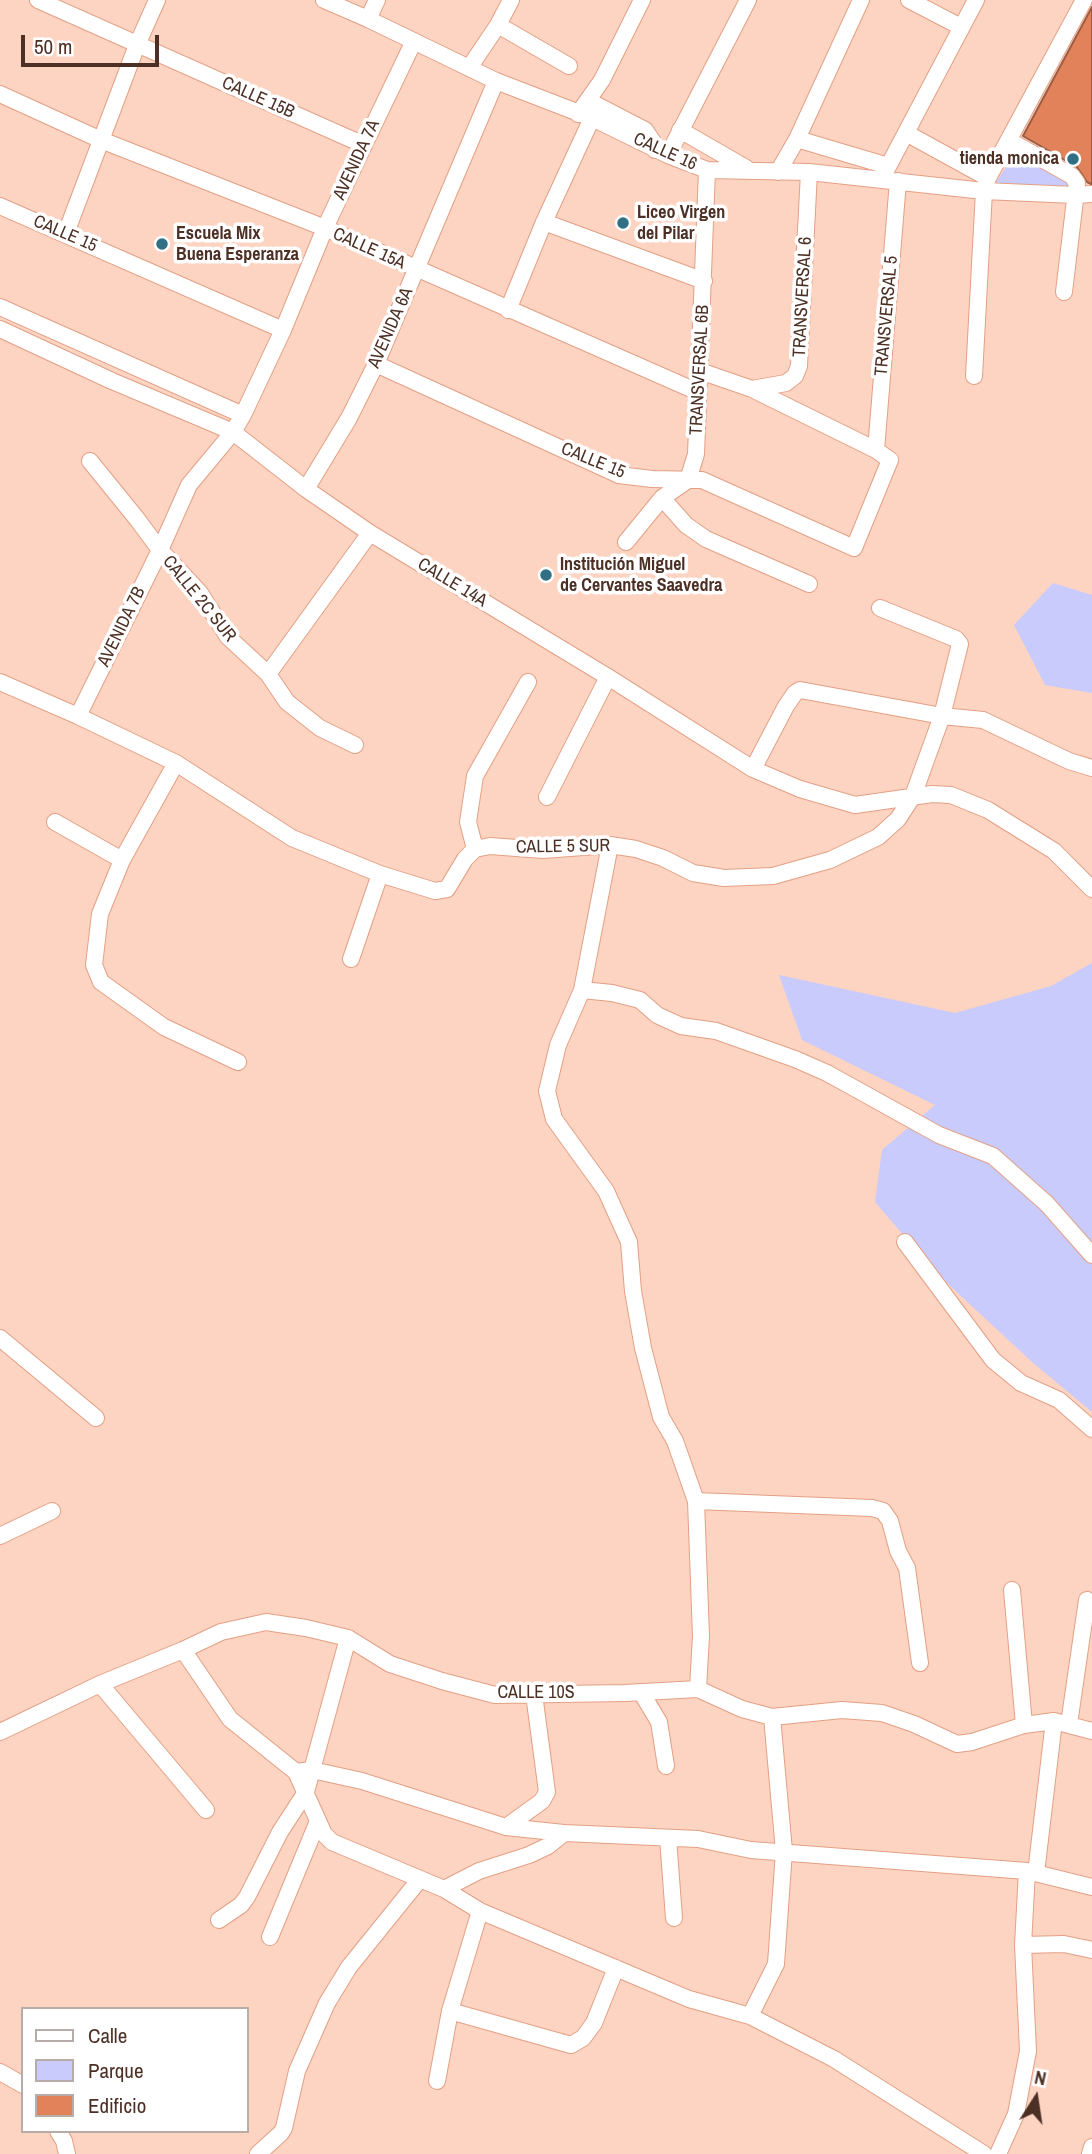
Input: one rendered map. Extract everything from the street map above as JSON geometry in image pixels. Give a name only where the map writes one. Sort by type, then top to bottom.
[{"type":"street","name":"CALLE 15B","points":[[37,0],[363,145]]},
{"type":"street","points":[[66,233],[137,45],[157,0]]},
{"type":"street","name":"CALLE 16","points":[[324,0],[496,82],[585,116],[662,153],[707,170],[889,176],[1087,193]]},
{"type":"street","points":[[368,19],[377,0]]},
{"type":"street","points":[[469,68],[511,0]]},
{"type":"street","points":[[508,310],[589,100],[602,80],[642,0]]},
{"type":"street","points":[[589,100],[645,130],[662,153],[680,130],[748,0]]},
{"type":"street","points":[[778,172],[797,139],[861,0]]},
{"type":"street","points":[[909,0],[961,27]]},
{"type":"street","points":[[797,139],[889,176],[905,133],[976,0]]},
{"type":"street","points":[[974,376],[986,185],[1084,0]]},
{"type":"street","points":[[498,25],[569,66]]},
{"type":"street","name":"AVENIDA 7A","points":[[233,432],[283,330],[363,145],[414,41]]},
{"type":"street","name":"AVENIDA 6A","points":[[306,489],[349,418],[376,364],[496,82]]},
{"type":"street","name":"CALLE 15A","points":[[0,94],[101,140],[325,229],[698,392]]},
{"type":"street","points":[[680,130],[748,170]]},
{"type":"street","points":[[905,133],[986,185]]},
{"type":"street","points":[[1010,141],[1072,176],[1087,193],[1064,292]]},
{"type":"street","name":"TRANSVERSAL 6B","points":[[688,480],[696,454],[707,170]]},
{"type":"street","name":"TRANSVERSAL 6","points":[[752,389],[786,383],[795,376],[799,366],[809,172]]},
{"type":"street","name":"TRANSVERSAL 5","points":[[883,455],[889,176]]},
{"type":"street","name":"CALLE 15","points":[[0,206],[283,330]]},
{"type":"street","points":[[544,222],[704,281]]},
{"type":"street","points":[[0,307],[243,415]]},
{"type":"street","name":"CALLE 14A","points":[[0,329],[112,381],[233,432],[306,489],[370,533],[608,677],[753,769],[800,789],[855,804],[913,796]]},
{"type":"street","name":"CALLE 15","points":[[376,364],[620,475],[702,480],[854,548],[883,455]]},
{"type":"street","points":[[700,371],[752,389],[883,455]]},
{"type":"street","name":"AVENIDA 7B","points":[[78,716],[189,485],[233,432]]},
{"type":"street","name":"CALLE 2C SUR","points":[[90,461],[160,550],[200,593],[228,637],[268,674],[287,702],[320,728],[355,745]]},
{"type":"street","points":[[626,542],[662,498],[688,480]]},
{"type":"street","points":[[662,498],[686,526],[706,538],[808,584]]},
{"type":"street","points":[[268,674],[370,533]]},
{"type":"street","name":"CALLE 5 SUR","points":[[475,849],[490,846],[543,850],[610,845],[636,849],[663,858],[692,873],[724,878],[773,876],[830,860],[878,837],[898,819],[913,796],[942,716],[960,644],[956,639],[880,608]]},
{"type":"street","points":[[547,796],[608,677]]},
{"type":"street","points":[[0,682],[176,763],[292,838],[380,874],[435,891],[447,889],[465,859],[475,849],[468,822],[475,776],[528,682]]},
{"type":"street","points":[[753,769],[794,693],[800,690],[942,716],[983,720],[1069,761],[1092,768]]},
{"type":"street","points":[[176,763],[122,860],[100,914],[94,965],[101,982],[164,1027],[238,1062]]},
{"type":"street","points":[[913,796],[951,795],[988,810],[1054,851],[1092,889]]},
{"type":"street","points":[[55,822],[122,860]]},
{"type":"street","points":[[610,845],[582,990],[558,1045],[547,1091],[554,1119],[606,1191],[629,1242],[633,1291],[646,1360],[661,1417],[675,1441],[696,1501],[701,1636],[698,1689]]},
{"type":"street","points":[[351,959],[380,874]]},
{"type":"street","points":[[582,990],[612,993],[640,1000],[657,1015],[681,1026],[716,1031],[795,1059],[827,1073],[939,1135],[993,1156],[1047,1204],[1092,1255]]},
{"type":"street","points":[[905,1242],[993,1360],[1021,1383],[1059,1400],[1092,1429]]},
{"type":"street","points":[[0,1338],[96,1418]]},
{"type":"street","points":[[696,1501],[872,1508],[883,1511],[890,1521],[906,1568],[920,1663]]},
{"type":"street","points":[[0,1536],[52,1511]]},
{"type":"street","points":[[1012,1590],[1024,1725]]},
{"type":"street","points":[[998,2154],[1016,2114],[1028,2051],[1023,1945],[1031,1872],[1087,1600]]},
{"type":"street","name":"CALLE 10S","points":[[0,1732],[100,1684],[221,1632],[266,1622],[348,1638],[390,1664],[495,1695],[698,1689],[742,1709],[772,1717],[842,1710],[882,1713],[957,1744],[972,1742],[1024,1725],[1062,1723],[1092,1731]]},
{"type":"street","points":[[348,1638],[304,1771],[306,1792],[324,1834],[332,1842],[444,1889],[480,1911],[616,1968],[689,1998],[750,2016],[834,2059],[984,2154]]},
{"type":"street","points":[[183,1650],[230,1719],[304,1771],[362,1781],[506,1827],[564,1833],[698,1839],[751,1850],[1031,1872],[1092,1888]]},
{"type":"street","points":[[100,1684],[206,1810]]},
{"type":"street","points":[[641,1692],[659,1722],[666,1766]]},
{"type":"street","points":[[506,1827],[542,1801],[548,1792],[534,1694]]},
{"type":"street","points":[[750,2016],[776,1964],[784,1851],[772,1717]]},
{"type":"street","points":[[219,1920],[241,1905],[247,1897],[280,1832],[306,1792]]},
{"type":"street","points":[[270,1937],[318,1821]]},
{"type":"street","points":[[444,1889],[479,1871],[548,1846],[564,1833]]},
{"type":"street","points":[[668,1838],[674,1918]]},
{"type":"street","points":[[258,2154],[284,2128],[298,2071],[327,2003],[349,1967],[420,1879]]},
{"type":"street","points":[[437,2081],[450,2011],[480,1911]]},
{"type":"street","points":[[1023,1945],[1064,1944],[1092,1950]]},
{"type":"street","points":[[450,2011],[571,2045],[583,2038],[594,2023],[616,1968]]},
{"type":"street","points":[[0,2073],[21,2084]]},
{"type":"street","points":[[59,2133],[67,2154]]},
{"type":"street","points":[[1090,2154],[1092,2147]]},
{"type":"green space","points":[[1015,153],[1074,183],[1072,192],[993,187]]},
{"type":"green space","points":[[1053,583],[1092,595],[1092,693],[1045,685],[1014,625]]},
{"type":"green space","points":[[1092,963],[1092,1412],[1032,1362],[934,1271],[875,1202],[882,1150],[935,1105],[802,1040],[779,975],[955,1013],[1051,986]]},
{"type":"building","points":[[1092,7],[1091,184],[1077,167],[1023,136]]},
{"type":"place","name":"tienda monica","points":[[1073,159]]},
{"type":"place","name":"Liceo Virgen del Pilar","points":[[623,223]]},
{"type":"place","name":"Escuela Mix Buena Esperanza","points":[[162,244]]},
{"type":"place","name":"Institución Miguel de Cervantes Saavedra","points":[[546,575]]}]
